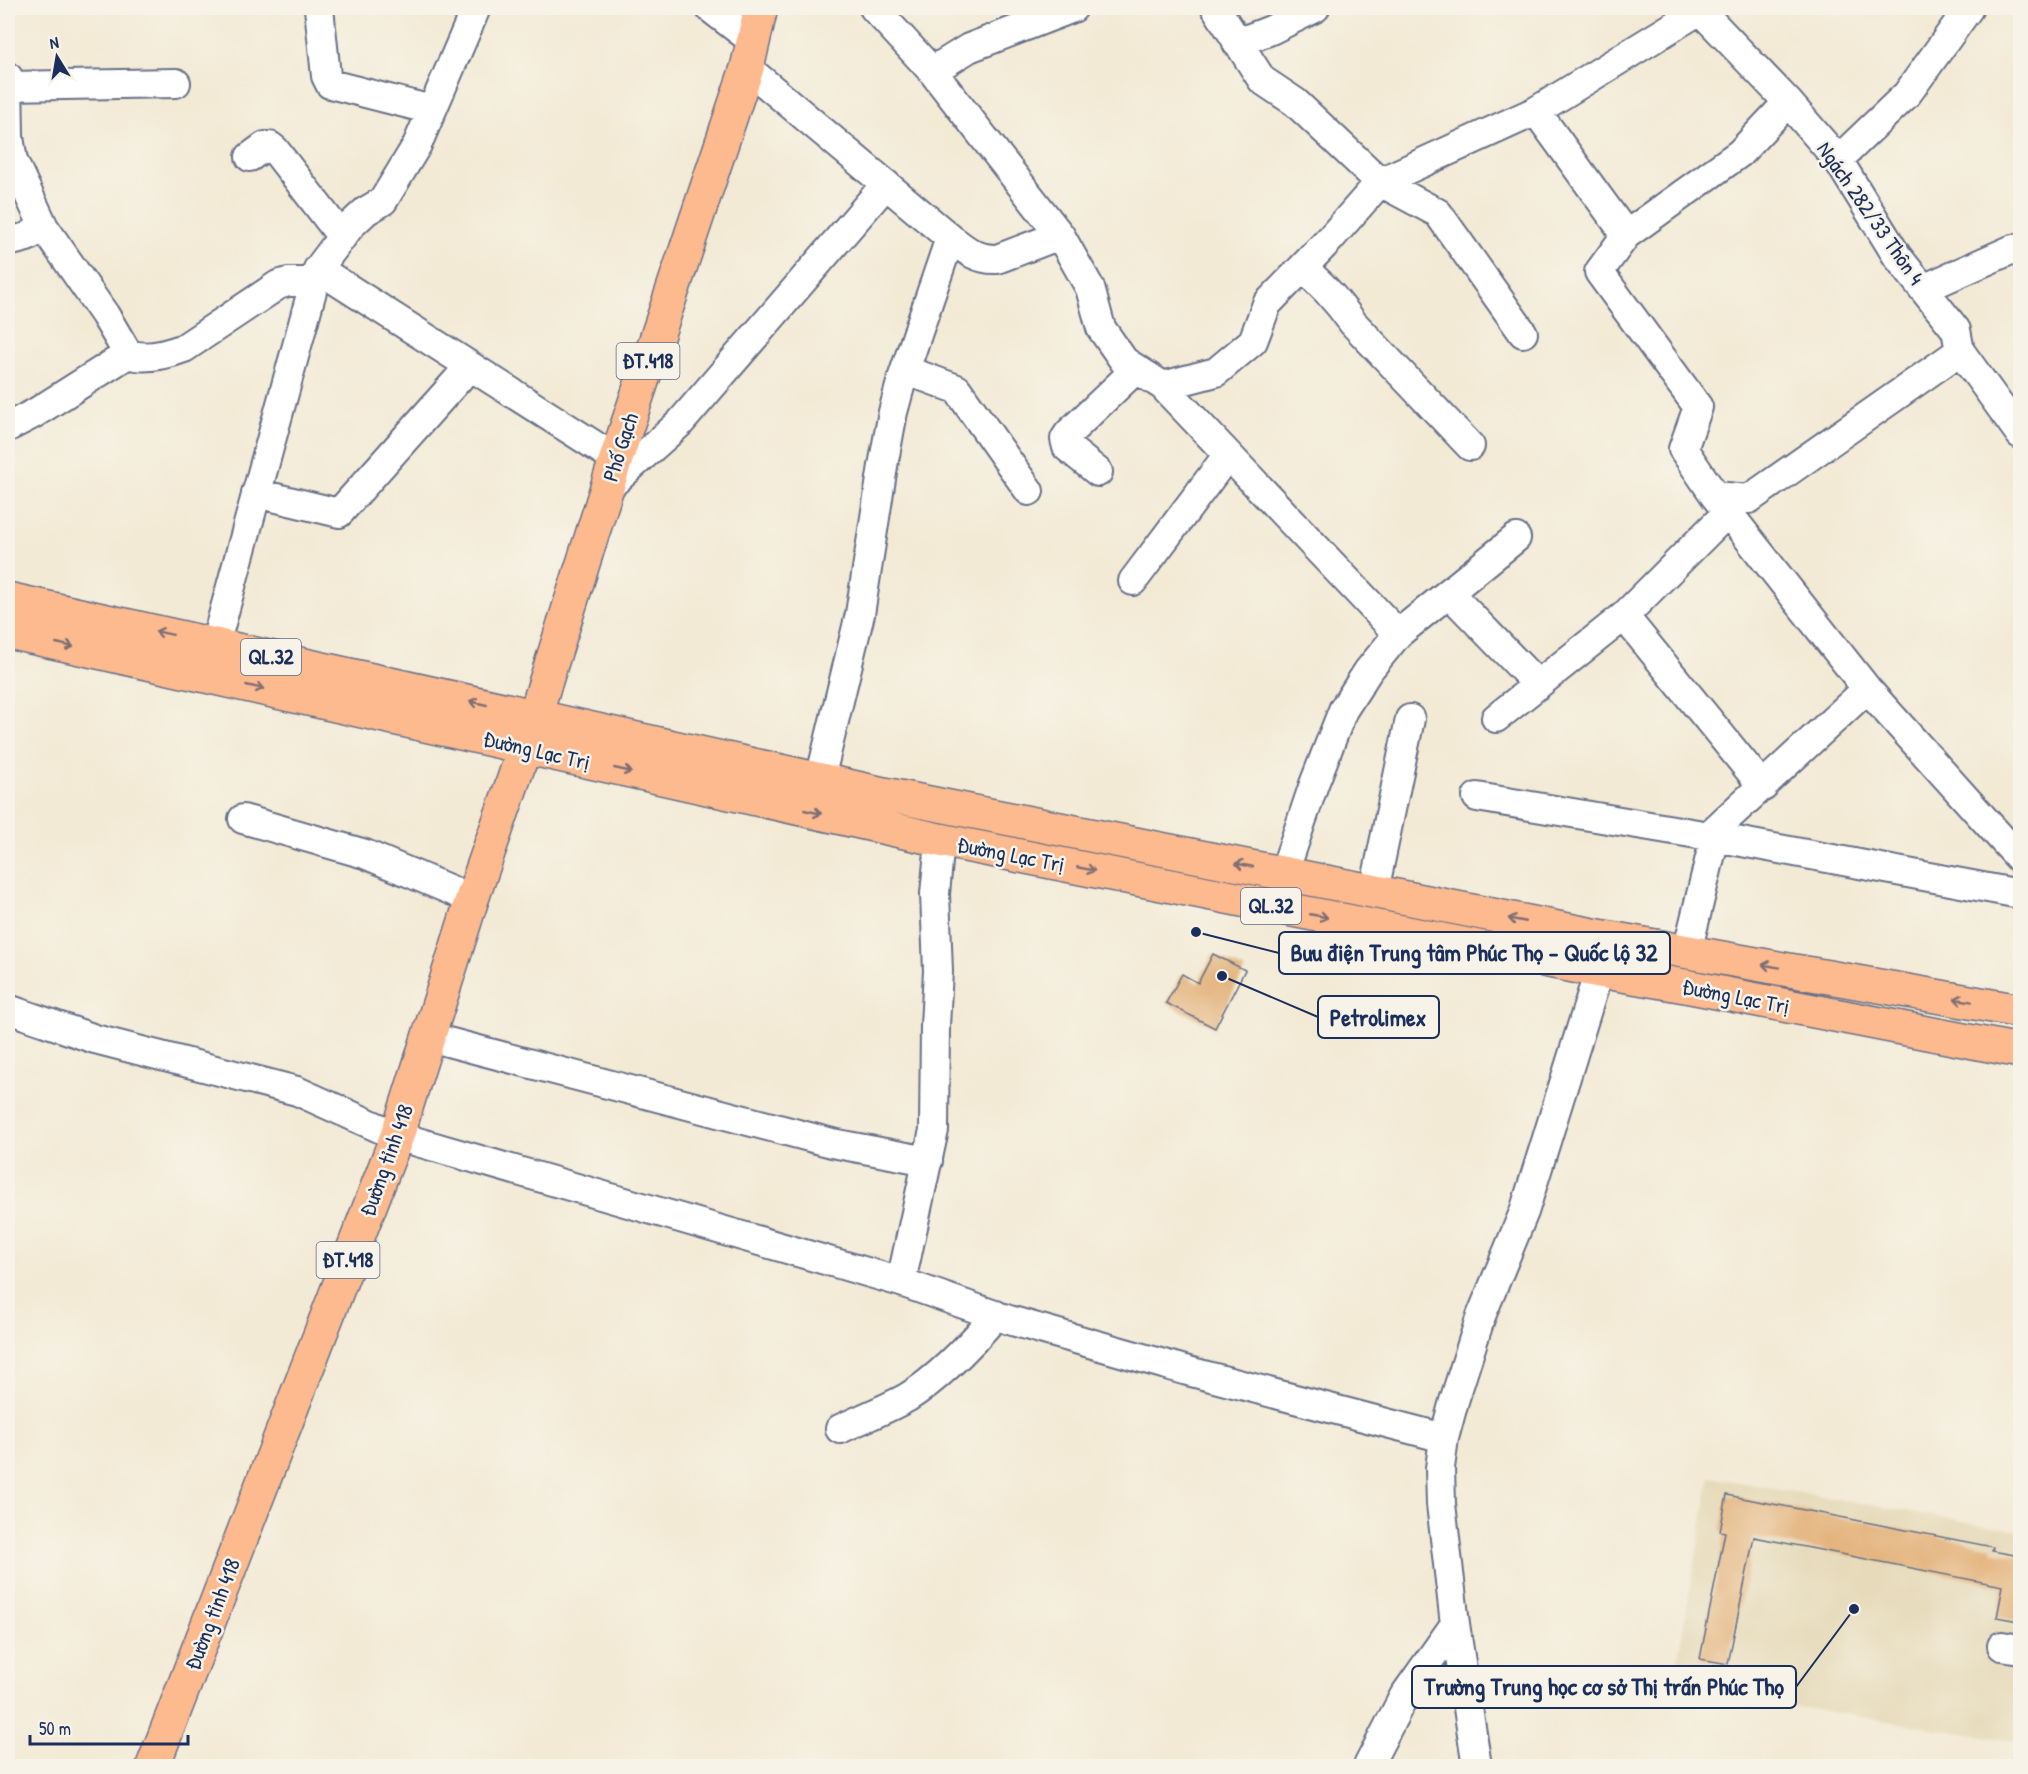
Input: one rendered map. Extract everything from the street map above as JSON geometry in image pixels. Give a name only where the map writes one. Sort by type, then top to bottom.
[{"type":"main road","name":"Phố Gạch","points":[[535,716],[606,489],[750,55],[761,8]]},
{"type":"main road","name":"Đường Lạc Trị","points":[[8,599],[896,796],[1688,952],[2020,1011]]},
{"type":"main road","name":"Đường Lạc Trị","points":[[8,632],[940,840],[2020,1052]]},
{"type":"main road","name":"Đường tỉnh 418","points":[[153,1767],[397,1136],[472,899],[535,716]]},
{"type":"street","points":[[319,8],[326,76],[330,84],[432,110]]},
{"type":"street","points":[[215,645],[316,275],[342,237],[366,211],[383,201],[417,145],[476,8]]},
{"type":"street","points":[[710,8],[750,55],[886,184],[973,255],[987,260],[997,259],[1060,235]]},
{"type":"street","points":[[874,8],[932,71],[1060,235],[1090,288],[1101,328],[1124,361],[1162,386],[1398,634]]},
{"type":"street","points":[[932,71],[969,48],[1073,8]]},
{"type":"street","points":[[1216,8],[1262,80],[1295,102],[1380,182],[1438,213],[1524,333]]},
{"type":"street","points":[[1237,43],[1270,30],[1314,8]]},
{"type":"street","points":[[1838,160],[1907,94],[1969,8]]},
{"type":"street","points":[[1162,386],[1216,372],[1253,341],[1267,304],[1380,182],[1536,111],[1699,9]]},
{"type":"street","name":"Ngách 282/33 Thôn 4","points":[[1699,9],[1788,102],[1838,160],[1897,255],[1956,330],[1960,351],[2020,434]]},
{"type":"street","points":[[8,77],[9,137],[13,161],[44,227],[105,315],[128,354]]},
{"type":"street","points":[[8,86],[176,83]]},
{"type":"street","points":[[1788,102],[1740,153],[1626,235],[1599,272],[1698,407],[1683,449],[1722,504],[1867,689],[2020,859]]},
{"type":"street","points":[[1536,111],[1626,235]]},
{"type":"street","points":[[250,157],[265,146],[270,146],[275,150],[342,237]]},
{"type":"street","points":[[606,489],[680,423],[886,184]]},
{"type":"street","points":[[8,242],[27,237],[44,227]]},
{"type":"street","points":[[820,779],[860,614],[893,412],[950,238]]},
{"type":"street","points":[[1923,289],[2013,249],[2020,248]]},
{"type":"street","points":[[1302,268],[1319,281],[1353,323],[1470,446]]},
{"type":"street","points":[[8,427],[35,413],[128,354],[150,356],[184,348],[278,285],[316,275],[470,366],[616,459]]},
{"type":"street","points":[[1496,718],[1624,616],[1722,504],[1749,499],[1960,351]]},
{"type":"street","points":[[256,493],[339,513],[470,366]]},
{"type":"street","points":[[1098,472],[1066,447],[1065,439],[1136,369]]},
{"type":"street","points":[[905,370],[957,389],[1029,491]]},
{"type":"street","points":[[1133,581],[1227,456]]},
{"type":"street","points":[[1284,873],[1321,765],[1343,710],[1368,671],[1398,634],[1516,538]]},
{"type":"street","points":[[1449,593],[1538,685]]},
{"type":"street","points":[[1624,616],[1762,787]]},
{"type":"street","points":[[1688,952],[1711,837],[1867,689]]},
{"type":"street","points":[[1374,891],[1410,719]]},
{"type":"street","points":[[1478,797],[2020,894]]},
{"type":"street","points":[[243,819],[365,854],[472,899]]},
{"type":"street","points":[[901,1282],[928,1161],[935,1118],[935,1026],[938,971],[935,894],[940,840]]},
{"type":"street","points":[[1477,1767],[1455,1624],[1441,1504],[1440,1468],[1444,1438],[1481,1316],[1524,1212],[1599,971]]},
{"type":"street","points":[[8,1009],[95,1039],[297,1091],[397,1136],[901,1282],[996,1315],[1188,1371],[1444,1438]]},
{"type":"street","points":[[429,1037],[832,1143],[928,1161]]},
{"type":"street","points":[[840,1429],[908,1396],[952,1362],[996,1315]]},
{"type":"street","points":[[1368,1767],[1404,1696],[1455,1624]]},
{"type":"shaded area","points":[[1710,1477],[2020,1531],[2020,1742],[1673,1687]]},
{"type":"building","points":[[1213,954],[1245,970],[1215,1028],[1166,1003],[1182,974],[1198,983]]},
{"type":"building","points":[[1727,1495],[1993,1547],[1992,1551],[2020,1556],[2020,1621],[1997,1617],[2003,1586],[1754,1537],[1728,1664],[1700,1659],[1725,1532],[1720,1531]]},
{"type":"place","name":"Bưu điện Trung tâm Phúc Thọ - Quốc lộ 32","points":[[1196,932]]},
{"type":"place","name":"Petrolimex","points":[[1222,976]]},
{"type":"place","name":"Trường Trung học cơ sở Thị trấn Phúc Thọ","points":[[1854,1609]]}]
